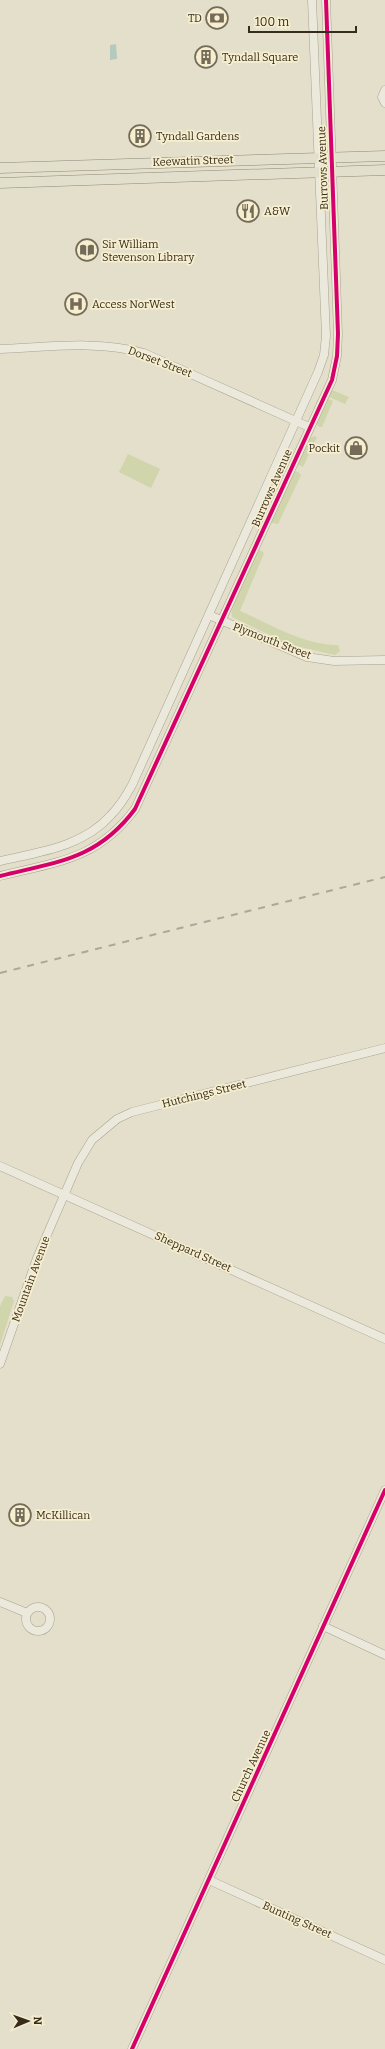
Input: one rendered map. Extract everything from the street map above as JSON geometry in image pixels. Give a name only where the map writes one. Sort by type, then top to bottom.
[{"type":"main road","name":"Keewatin Street","points":[[0,168],[385,156]]},
{"type":"main road","name":"Keewatin Street","points":[[0,183],[318,171],[333,172],[385,170]]},
{"type":"street","name":"Burrows Avenue","points":[[0,861],[57,848],[74,841],[100,826],[111,816],[132,785],[318,372],[324,355],[326,336],[312,0]]},
{"type":"street","name":"Burrows Avenue","points":[[0,876],[74,857],[94,847],[124,824],[144,793],[332,380],[337,356],[337,289],[326,0]]},
{"type":"street","points":[[314,62],[329,62]]},
{"type":"street","points":[[385,90],[382,98],[385,103]]},
{"type":"street","points":[[324,290],[337,289]]},
{"type":"street","name":"Dorset Street","points":[[0,349],[97,346],[122,347],[144,354],[297,421],[309,428]]},
{"type":"street","name":"Plymouth Street","points":[[209,615],[307,656],[334,661],[385,660]]},
{"type":"street","name":"Hutchings Street","points":[[64,1195],[78,1162],[92,1140],[117,1119],[132,1112],[385,1048]]},
{"type":"street","name":"Sheppard Street","points":[[0,1166],[385,1339]]},
{"type":"street","name":"Mountain Avenue","points":[[0,1364],[26,1288],[64,1195]]},
{"type":"street","name":"Church Avenue","points":[[132,2049],[385,1490]]},
{"type":"street","points":[[0,1602],[27,1614]]},
{"type":"street","points":[[323,1626],[385,1655]]},
{"type":"street","name":"Bunting Street","points":[[209,1880],[385,1960]]},
{"type":"green space","points":[[332,390],[349,397],[345,404],[327,396]]},
{"type":"green space","points":[[326,398],[333,401],[322,427],[319,427],[316,423]]},
{"type":"green space","points":[[314,436],[317,437],[303,467],[297,464],[308,439]]},
{"type":"green space","points":[[128,454],[160,469],[151,488],[119,472]]},
{"type":"green space","points":[[294,471],[301,475],[278,524],[272,523],[271,518]]},
{"type":"green space","points":[[260,550],[264,553],[240,611],[300,638],[313,642],[338,645],[340,651],[335,655],[291,645],[232,617],[231,608],[257,551]]},
{"type":"green space","points":[[5,1296],[12,1297],[14,1301],[0,1345],[0,1306]]},
{"type":"shaded area","points":[[116,44],[117,59],[110,60],[110,45]]},
{"type":"railway","points":[[0,973],[385,877]]},
{"type":"cycle path","points":[[0,876],[57,862],[90,849],[106,839],[121,826],[135,809],[332,380],[337,356],[338,334],[326,0]]},
{"type":"cycle path","points":[[132,2049],[385,1490]]},
{"type":"place","name":"TD","points":[[217,18]]},
{"type":"place","name":"Tyndall Square","points":[[206,57]]},
{"type":"place","name":"Tyndall Gardens","points":[[140,136]]},
{"type":"place","name":"A&W","points":[[248,211]]},
{"type":"place","name":"Sir William Stevenson Library","points":[[87,250]]},
{"type":"place","name":"Access NorWest","points":[[76,304]]},
{"type":"place","name":"Pockit","points":[[356,448]]},
{"type":"place","name":"McKillican","points":[[20,1515]]}]
